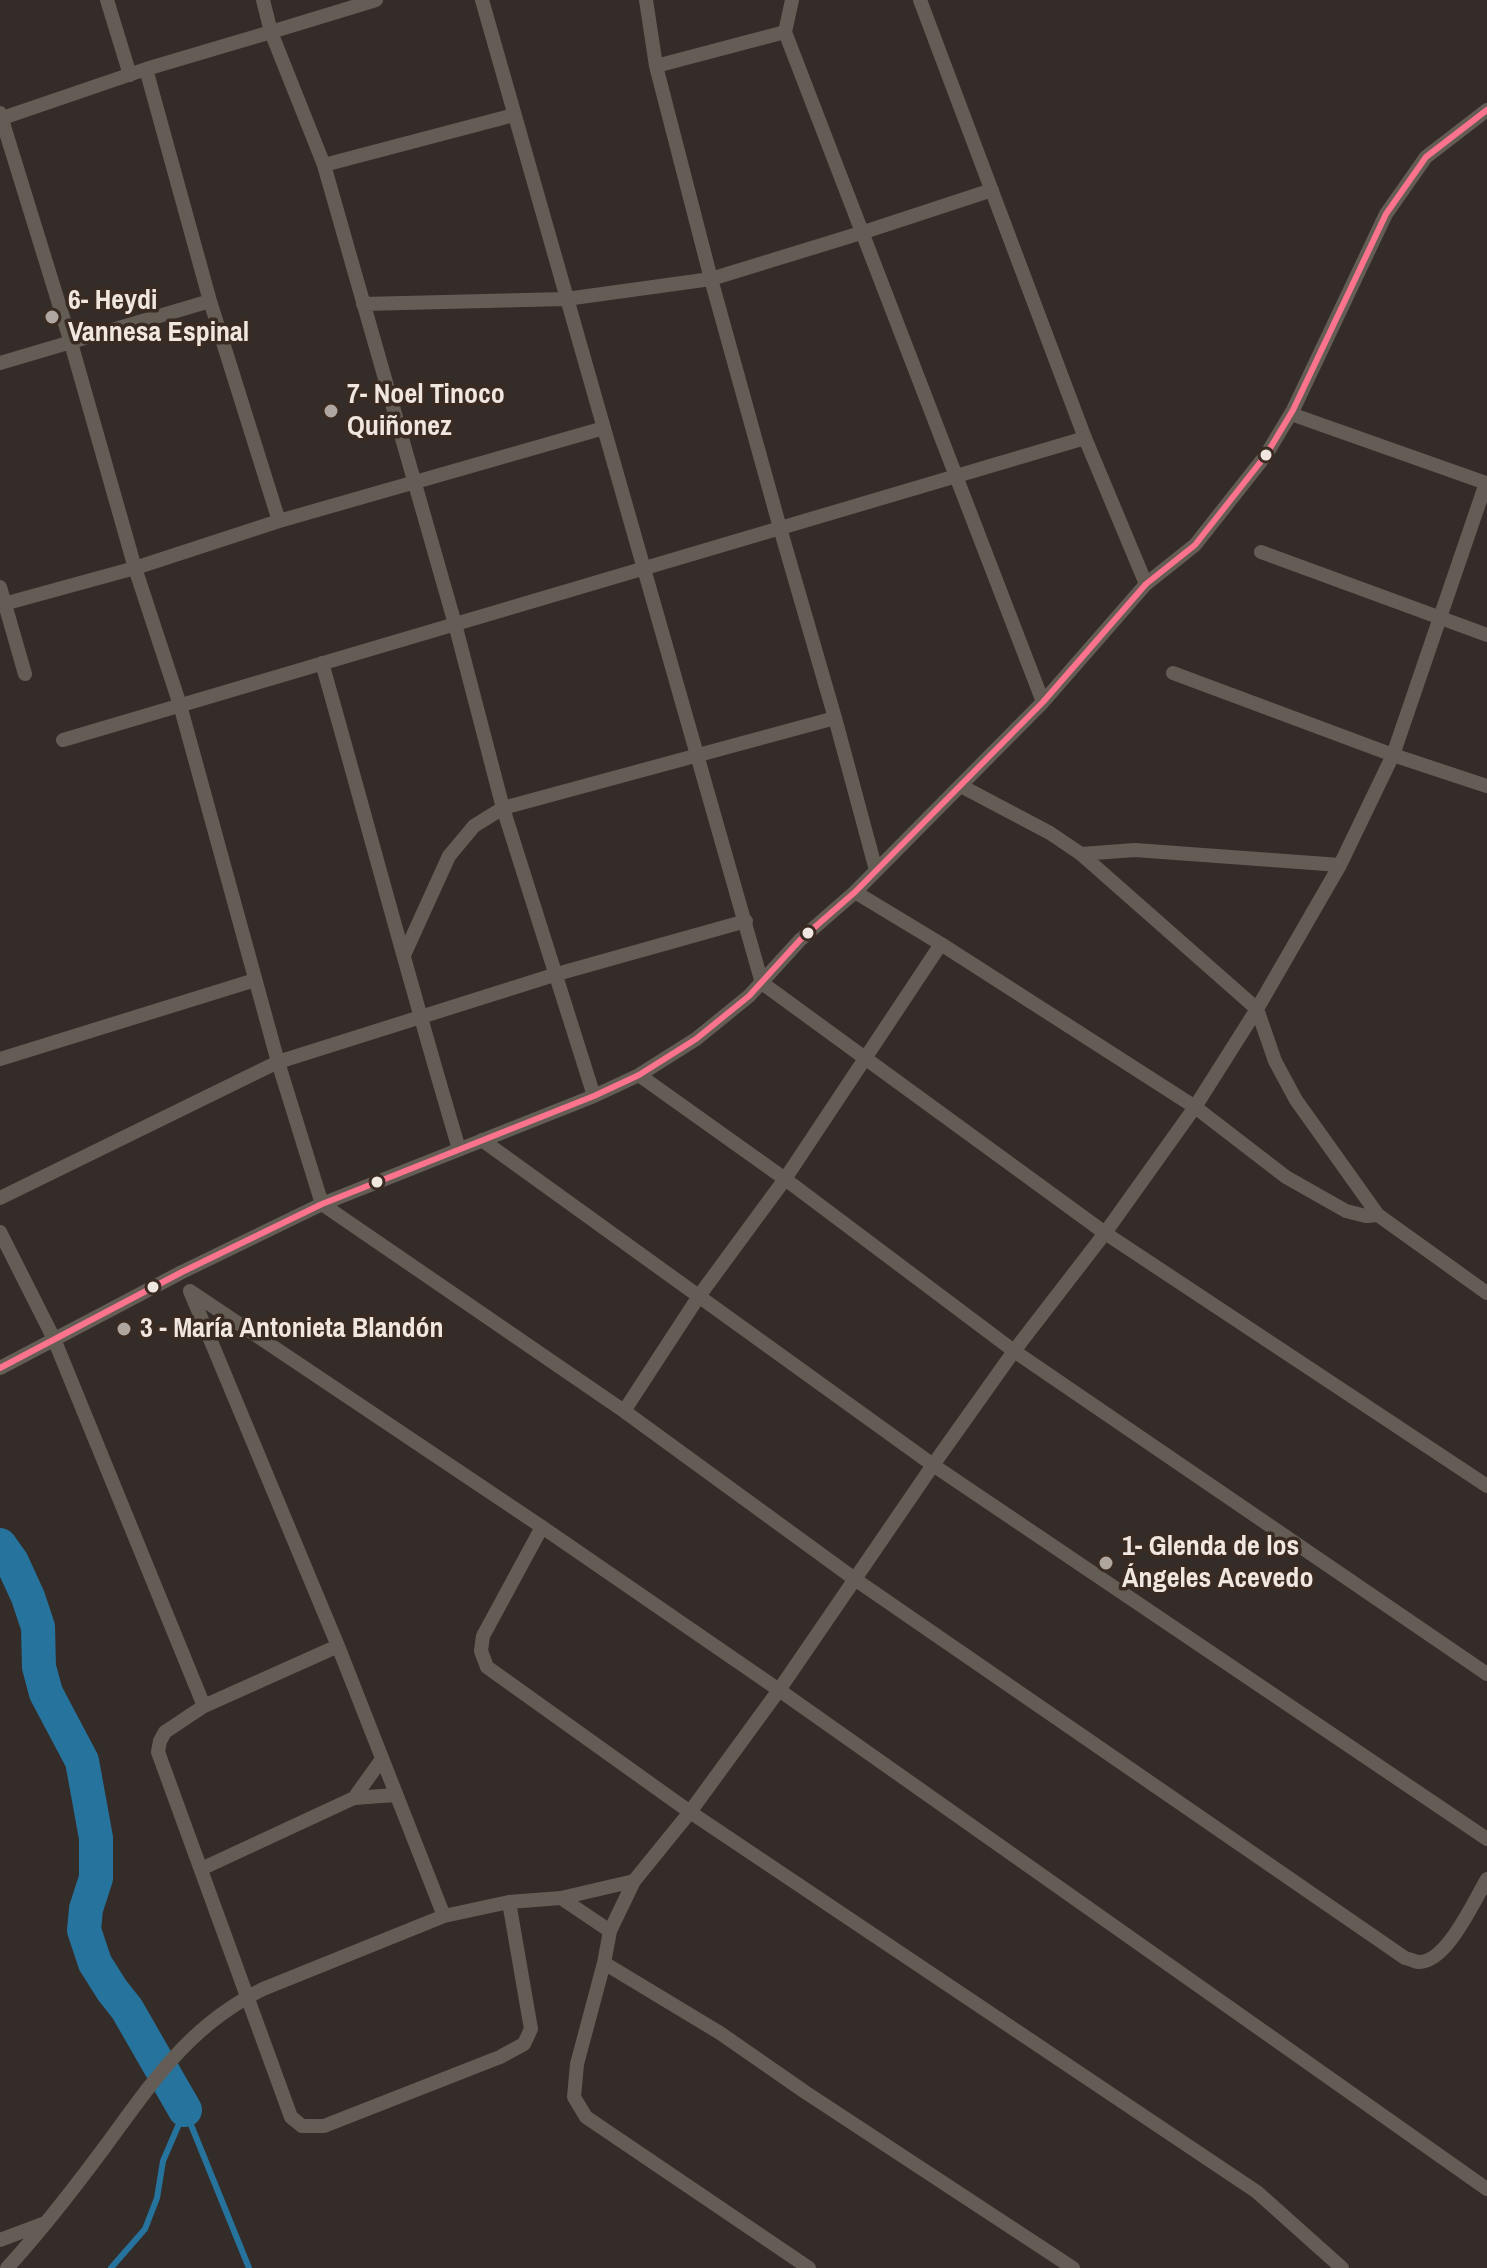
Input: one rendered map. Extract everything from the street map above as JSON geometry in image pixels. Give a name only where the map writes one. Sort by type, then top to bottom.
[{"type":"street","points":[[107,0],[130,75]]},
{"type":"street","points":[[263,0],[271,32],[324,165],[455,624],[503,808],[594,1096]]},
{"type":"street","points":[[376,0],[146,69],[1,117],[71,343],[135,568],[180,705],[278,1062],[322,1204],[624,1411],[856,1580],[1405,1958],[1420,1962],[1433,1958],[1446,1948],[1487,1879]]},
{"type":"street","points":[[482,0],[762,983],[1105,1233],[1487,1486]]},
{"type":"street","points":[[646,0],[656,66],[711,279],[876,870]]},
{"type":"street","points":[[792,0],[785,32],[1043,702]]},
{"type":"street","points":[[920,0],[1085,438],[1146,584]]},
{"type":"street","points":[[656,66],[785,32]]},
{"type":"street","points":[[146,69],[210,301],[279,521]]},
{"type":"street","points":[[0,1368],[182,1272],[322,1204],[594,1096],[639,1075],[696,1039],[749,996],[800,940],[855,892],[1043,702],[1146,584],[1195,545],[1266,455],[1291,414],[1386,214],[1426,157],[1487,110]]},
{"type":"street","points":[[324,165],[514,115]]},
{"type":"street","points":[[363,304],[566,299],[711,279],[992,190]]},
{"type":"street","points":[[0,363],[210,301]]},
{"type":"street","points":[[809,2268],[586,2117],[574,2097],[577,2064],[610,1931],[634,1881],[690,1812],[779,1690],[1014,1351],[1105,1233],[1195,1107],[1257,1009],[1340,865],[1393,755],[1487,483],[1291,414]]},
{"type":"street","points":[[2,604],[135,568],[279,521],[604,428]]},
{"type":"street","points":[[63,740],[1085,438]]},
{"type":"street","points":[[1261,552],[1487,635]]},
{"type":"street","points":[[0,587],[2,604],[25,674]]},
{"type":"street","points":[[322,663],[459,1149]]},
{"type":"street","points":[[1173,673],[1393,755],[1487,786]]},
{"type":"street","points":[[404,955],[449,856],[474,826],[503,808],[835,718]]},
{"type":"street","points":[[961,786],[1050,833],[1081,854],[1257,1009],[1275,1061],[1296,1100],[1378,1215],[1487,1293]]},
{"type":"street","points":[[1081,854],[1135,850],[1340,865]]},
{"type":"street","points":[[855,892],[1195,1107],[1286,1177],[1346,1211],[1366,1216],[1378,1215]]},
{"type":"street","points":[[0,1198],[278,1062],[557,974],[746,921]]},
{"type":"street","points":[[624,1411],[699,1296],[785,1179],[866,1060],[941,944]]},
{"type":"street","points":[[0,1059],[255,980]]},
{"type":"street","points":[[639,1075],[785,1179],[1014,1351],[1484,1668]]},
{"type":"street","points":[[482,1140],[933,1465],[1487,1839]]},
{"type":"street","points":[[0,1232],[54,1339],[204,1706]]},
{"type":"street","points":[[182,1272],[338,1646],[444,1916]]},
{"type":"street","points":[[190,1291],[779,1690],[1487,2189]]},
{"type":"street","points":[[542,1527],[483,1636],[481,1651],[487,1667],[690,1812],[1257,2192],[1342,2268]]},
{"type":"street","points":[[338,1646],[204,1706],[165,1732],[158,1752],[291,2117],[302,2126],[324,2126],[500,2057],[524,2044],[531,2029],[509,1902]]},
{"type":"street","points":[[354,1798],[382,1759]]},
{"type":"street","points":[[201,1869],[354,1798],[395,1795]]},
{"type":"street","points":[[7,2268],[49,2222],[149,2084],[200,2031],[236,2003],[444,1916],[509,1902],[561,1898],[634,1881]]},
{"type":"street","points":[[561,1898],[610,1931]]},
{"type":"street","points":[[604,1963],[720,2033],[1073,2268]]},
{"type":"street","points":[[0,2240],[49,2222]]},
{"type":"waterway","points":[[0,1545],[12,1562],[38,1627],[39,1667],[46,1693],[82,1761],[96,1838],[96,1878],[86,1909],[84,1930],[95,1963],[127,2009],[185,2110]]},
{"type":"waterway","points":[[185,2110],[249,2268]]},
{"type":"waterway","points":[[111,2268],[145,2229],[157,2198],[163,2161],[185,2110]]},
{"type":"transit line","points":[[0,1368],[182,1272],[322,1204],[594,1096],[639,1075],[696,1039],[749,996],[800,940],[855,892],[1043,702],[1146,584],[1195,545],[1266,455],[1293,410],[1386,214],[1426,157],[1487,110]]},
{"type":"place","name":"6- Heydi Vannesa Espinal","points":[[52,317]]},
{"type":"place","name":"7- Noel Tinoco Quiñonez","points":[[331,411]]},
{"type":"place","name":"3 - María Antonieta Blandón","points":[[124,1329]]},
{"type":"place","name":"1- Glenda de los Ángeles Acevedo","points":[[1106,1563]]}]
